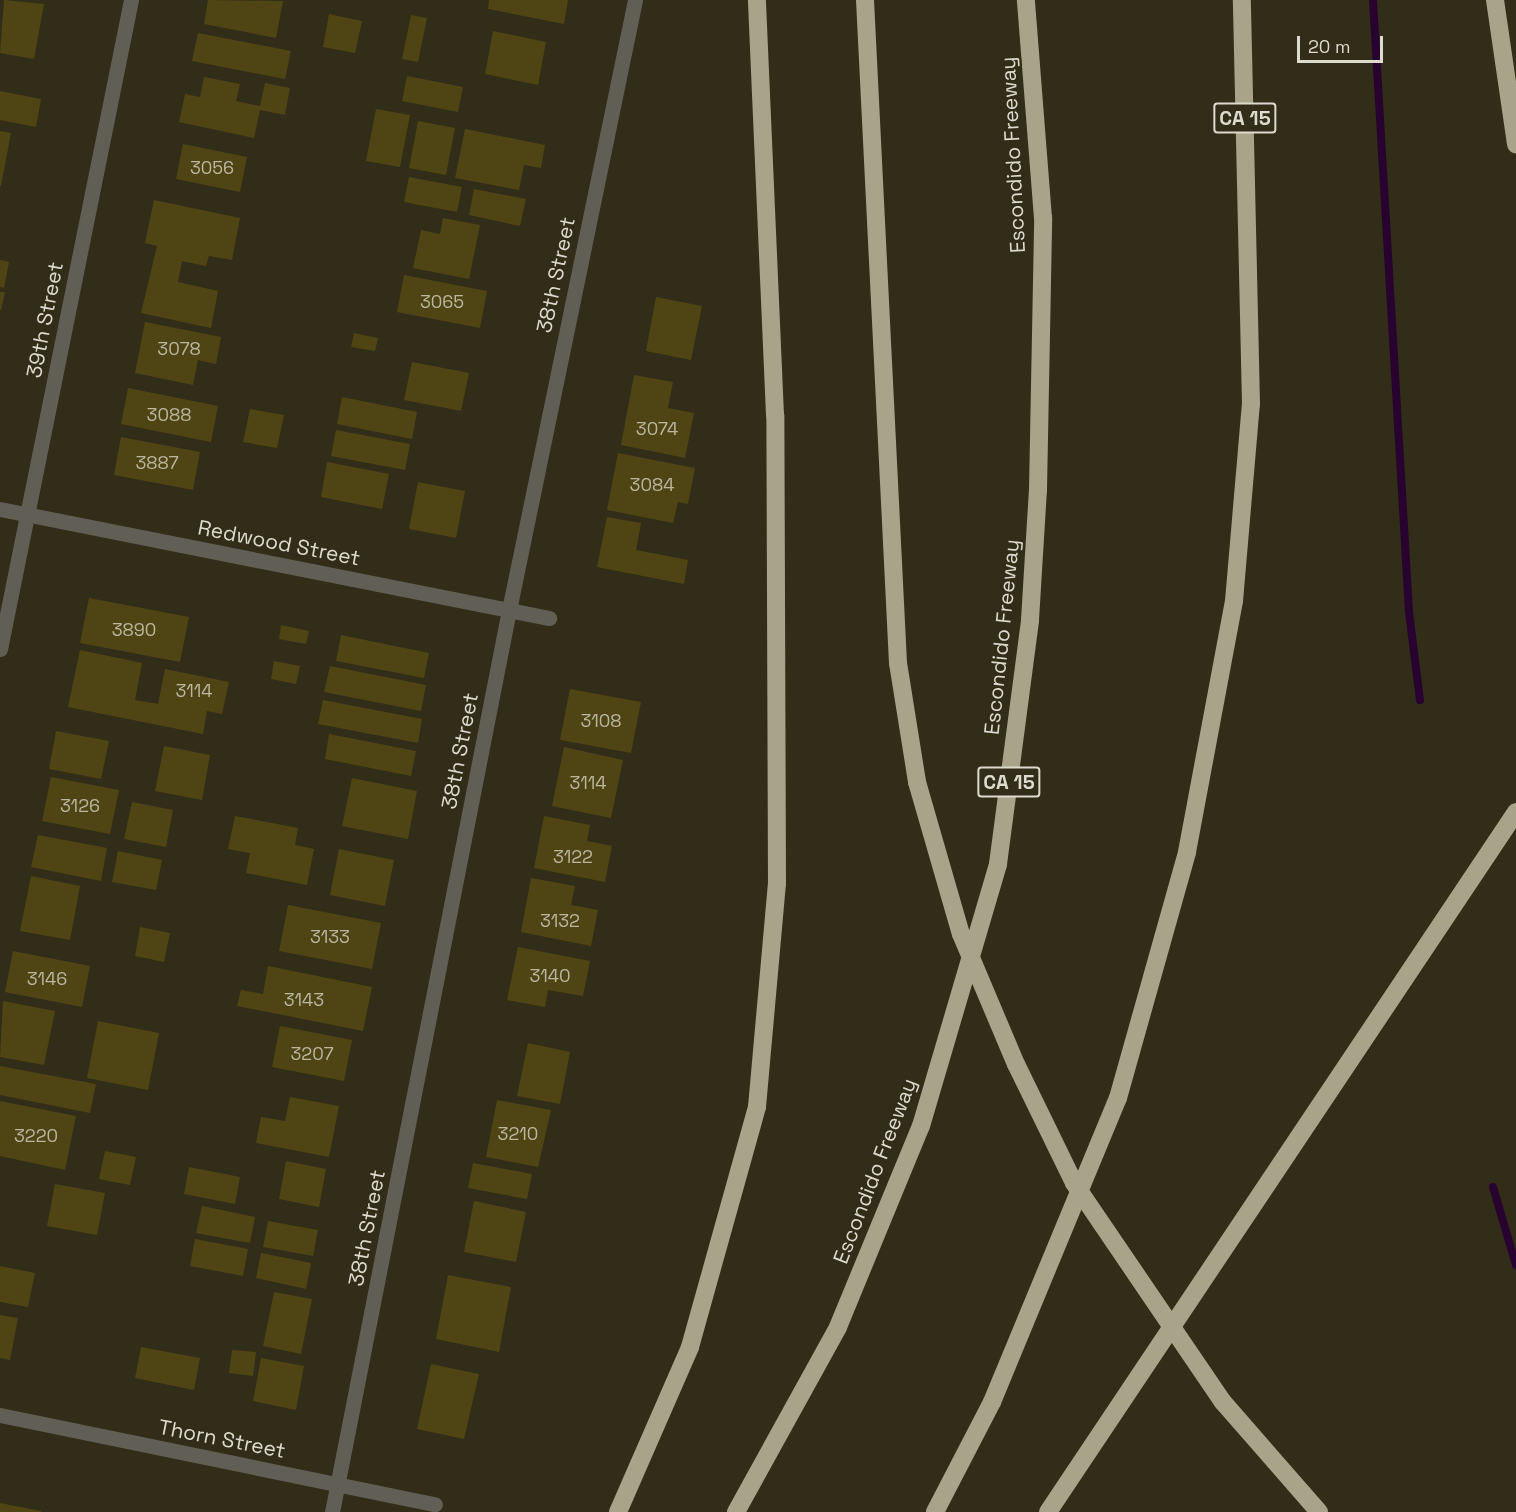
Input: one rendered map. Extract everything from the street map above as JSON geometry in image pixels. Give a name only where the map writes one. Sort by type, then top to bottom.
[{"type":"highway","points":[[618,1512],[690,1347],[757,1107],[777,884],[775,416],[757,0]]},
{"type":"highway","points":[[865,0],[898,663],[917,782],[961,934],[1016,1064],[1074,1183],[1223,1402],[1319,1512]]},
{"type":"highway","name":"Escondido Freeway","points":[[736,1512],[838,1328],[921,1126],[998,864],[1030,620],[1038,490],[1043,219],[1026,0]]},
{"type":"highway","name":"CA 15","points":[[935,1512],[992,1402],[1118,1098],[1187,852],[1234,601],[1251,404],[1242,0]]},
{"type":"highway","points":[[1495,0],[1516,144]]},
{"type":"highway","points":[[1047,1512],[1505,834],[1516,812]]},
{"type":"street","name":"39th Street","points":[[0,649],[131,0]]},
{"type":"street","name":"38th Street","points":[[332,1512],[509,610],[635,0]]},
{"type":"street","name":"Redwood Street","points":[[0,509],[549,618]]},
{"type":"street","name":"Thorn Street","points":[[0,1415],[435,1504]]},
{"type":"building","points":[[4,0],[44,4],[34,59],[0,53]]},
{"type":"building","points":[[208,0],[283,1],[276,38],[204,24]]},
{"type":"building","points":[[489,0],[568,0],[564,24],[488,9]]},
{"type":"building","points":[[329,14],[362,21],[355,53],[323,47]]},
{"type":"building","points":[[411,15],[427,18],[418,62],[402,59]]},
{"type":"building","points":[[493,31],[546,42],[538,85],[485,74]]},
{"type":"building","points":[[198,33],[291,51],[285,79],[192,61]]},
{"type":"building","points":[[407,76],[463,87],[458,112],[402,101]]},
{"type":"building","points":[[204,77],[240,84],[236,101],[260,106],[265,83],[290,88],[285,115],[260,110],[254,138],[179,122],[185,94],[200,97]]},
{"type":"building","points":[[0,91],[41,99],[36,127],[0,120]]},
{"type":"building","points":[[376,109],[410,115],[400,167],[366,161]]},
{"type":"building","points":[[418,121],[455,128],[446,175],[409,168]]},
{"type":"building","points":[[465,129],[545,145],[541,168],[524,165],[519,190],[455,178]]},
{"type":"building","points":[[0,131],[11,133],[1,186],[0,186]]},
{"type":"building","points":[[183,144],[247,157],[240,192],[176,179]]},
{"type":"building","points":[[409,177],[462,187],[457,212],[404,202]]},
{"type":"building","points":[[474,189],[526,199],[520,226],[469,215]]},
{"type":"building","points":[[154,200],[240,218],[232,260],[209,256],[206,266],[182,261],[178,282],[218,291],[211,328],[141,313],[157,246],[145,243]]},
{"type":"building","points":[[443,218],[480,225],[469,279],[413,268],[421,230],[440,234]]},
{"type":"building","points":[[0,260],[9,262],[4,288],[0,287]]},
{"type":"building","points":[[404,275],[487,291],[480,328],[397,312]]},
{"type":"building","points":[[0,292],[5,292],[1,310],[0,310]]},
{"type":"building","points":[[656,297],[702,306],[691,360],[646,351]]},
{"type":"building","points":[[145,322],[221,337],[216,364],[198,360],[193,385],[135,373]]},
{"type":"building","points":[[354,333],[378,338],[375,351],[351,347]]},
{"type":"building","points":[[412,362],[469,373],[461,411],[404,400]]},
{"type":"building","points":[[634,375],[673,382],[668,408],[694,413],[685,458],[621,445]]},
{"type":"building","points":[[128,388],[218,406],[211,442],[121,424]]},
{"type":"building","points":[[342,397],[417,412],[412,439],[337,424]]},
{"type":"building","points":[[250,409],[284,415],[277,448],[243,442]]},
{"type":"building","points":[[336,430],[410,444],[405,470],[331,456]]},
{"type":"building","points":[[121,437],[200,452],[193,490],[114,475]]},
{"type":"building","points":[[618,453],[695,468],[688,504],[678,502],[673,523],[607,510]]},
{"type":"building","points":[[327,462],[389,474],[382,509],[321,497]]},
{"type":"building","points":[[418,482],[465,491],[456,538],[409,529]]},
{"type":"building","points":[[607,517],[641,523],[636,550],[688,560],[684,584],[597,567]]},
{"type":"building","points":[[89,598],[189,617],[180,662],[80,643]]},
{"type":"building","points":[[281,625],[309,631],[306,644],[279,639]]},
{"type":"building","points":[[341,635],[429,653],[424,678],[336,661]]},
{"type":"building","points":[[80,650],[142,663],[135,700],[158,704],[165,669],[229,682],[222,714],[207,711],[203,734],[68,707]]},
{"type":"building","points":[[274,661],[300,666],[296,684],[271,679]]},
{"type":"building","points":[[330,666],[426,685],[421,711],[324,692]]},
{"type":"building","points":[[570,689],[641,702],[631,753],[560,740]]},
{"type":"building","points":[[323,700],[422,719],[418,743],[318,724]]},
{"type":"building","points":[[56,731],[109,741],[101,779],[49,769]]},
{"type":"building","points":[[329,734],[416,751],[411,776],[325,759]]},
{"type":"building","points":[[164,746],[210,755],[202,800],[155,791]]},
{"type":"building","points":[[564,747],[623,760],[611,818],[552,806]]},
{"type":"building","points":[[51,777],[119,790],[110,834],[42,821]]},
{"type":"building","points":[[352,778],[417,791],[408,839],[342,826]]},
{"type":"building","points":[[132,802],[173,810],[166,847],[124,839]]},
{"type":"building","points":[[235,816],[298,828],[295,845],[314,849],[307,885],[246,873],[250,853],[228,849]]},
{"type":"building","points":[[544,816],[590,825],[587,841],[612,846],[605,882],[534,868]]},
{"type":"building","points":[[38,835],[107,848],[101,881],[31,867]]},
{"type":"building","points":[[339,849],[394,860],[385,906],[330,895]]},
{"type":"building","points":[[118,851],[162,860],[156,890],[112,882]]},
{"type":"building","points":[[31,876],[80,886],[70,940],[20,931]]},
{"type":"building","points":[[531,878],[575,886],[571,905],[598,910],[591,946],[521,932]]},
{"type":"building","points":[[288,905],[381,923],[372,969],[279,951]]},
{"type":"building","points":[[140,927],[170,933],[164,962],[135,956]]},
{"type":"building","points":[[518,947],[590,961],[583,996],[548,990],[545,1007],[507,1000]]},
{"type":"building","points":[[13,951],[90,966],[82,1007],[5,992]]},
{"type":"building","points":[[268,966],[372,987],[363,1031],[237,1006],[241,990],[263,994]]},
{"type":"building","points":[[3,1001],[55,1011],[44,1065],[0,1057]]},
{"type":"building","points":[[98,1021],[159,1033],[148,1090],[87,1078]]},
{"type":"building","points":[[280,1026],[352,1040],[344,1081],[272,1067]]},
{"type":"building","points":[[528,1043],[570,1052],[560,1104],[517,1096]]},
{"type":"building","points":[[0,1066],[96,1084],[90,1113],[0,1095]]},
{"type":"building","points":[[290,1097],[339,1106],[329,1157],[256,1143],[261,1117],[285,1121]]},
{"type":"building","points":[[497,1100],[551,1110],[538,1167],[486,1157]]},
{"type":"building","points":[[0,1101],[76,1116],[65,1170],[0,1156]]},
{"type":"building","points":[[105,1151],[136,1157],[130,1185],[99,1179]]},
{"type":"building","points":[[286,1161],[326,1169],[319,1207],[279,1199]]},
{"type":"building","points":[[473,1163],[532,1174],[527,1199],[468,1188]]},
{"type":"building","points":[[189,1167],[240,1177],[235,1204],[184,1194]]},
{"type":"building","points":[[55,1184],[105,1193],[97,1235],[47,1226]]},
{"type":"building","points":[[474,1201],[526,1212],[516,1262],[464,1252]]},
{"type":"building","points":[[202,1206],[255,1217],[250,1243],[196,1233]]},
{"type":"building","points":[[268,1221],[318,1230],[313,1256],[263,1247]]},
{"type":"building","points":[[195,1239],[248,1249],[243,1276],[190,1266]]},
{"type":"building","points":[[261,1253],[311,1263],[306,1289],[256,1278]]},
{"type":"building","points":[[0,1266],[35,1273],[28,1307],[0,1302]]},
{"type":"building","points":[[448,1275],[511,1287],[499,1352],[436,1339]]},
{"type":"building","points":[[274,1292],[312,1299],[301,1354],[263,1346]]},
{"type":"building","points":[[0,1315],[18,1318],[10,1360],[0,1358]]},
{"type":"building","points":[[141,1347],[200,1358],[194,1390],[135,1378]]},
{"type":"building","points":[[232,1350],[256,1352],[253,1376],[229,1373]]},
{"type":"building","points":[[261,1358],[304,1366],[296,1410],[253,1401]]},
{"type":"building","points":[[431,1364],[479,1374],[464,1439],[417,1429]]},
{"type":"building","points":[[0,1503],[41,1511],[41,1512],[0,1512]]},
{"type":"waterway","points":[[1373,0],[1409,612],[1420,700]]},
{"type":"waterway","points":[[1493,1187],[1516,1265]]}]
